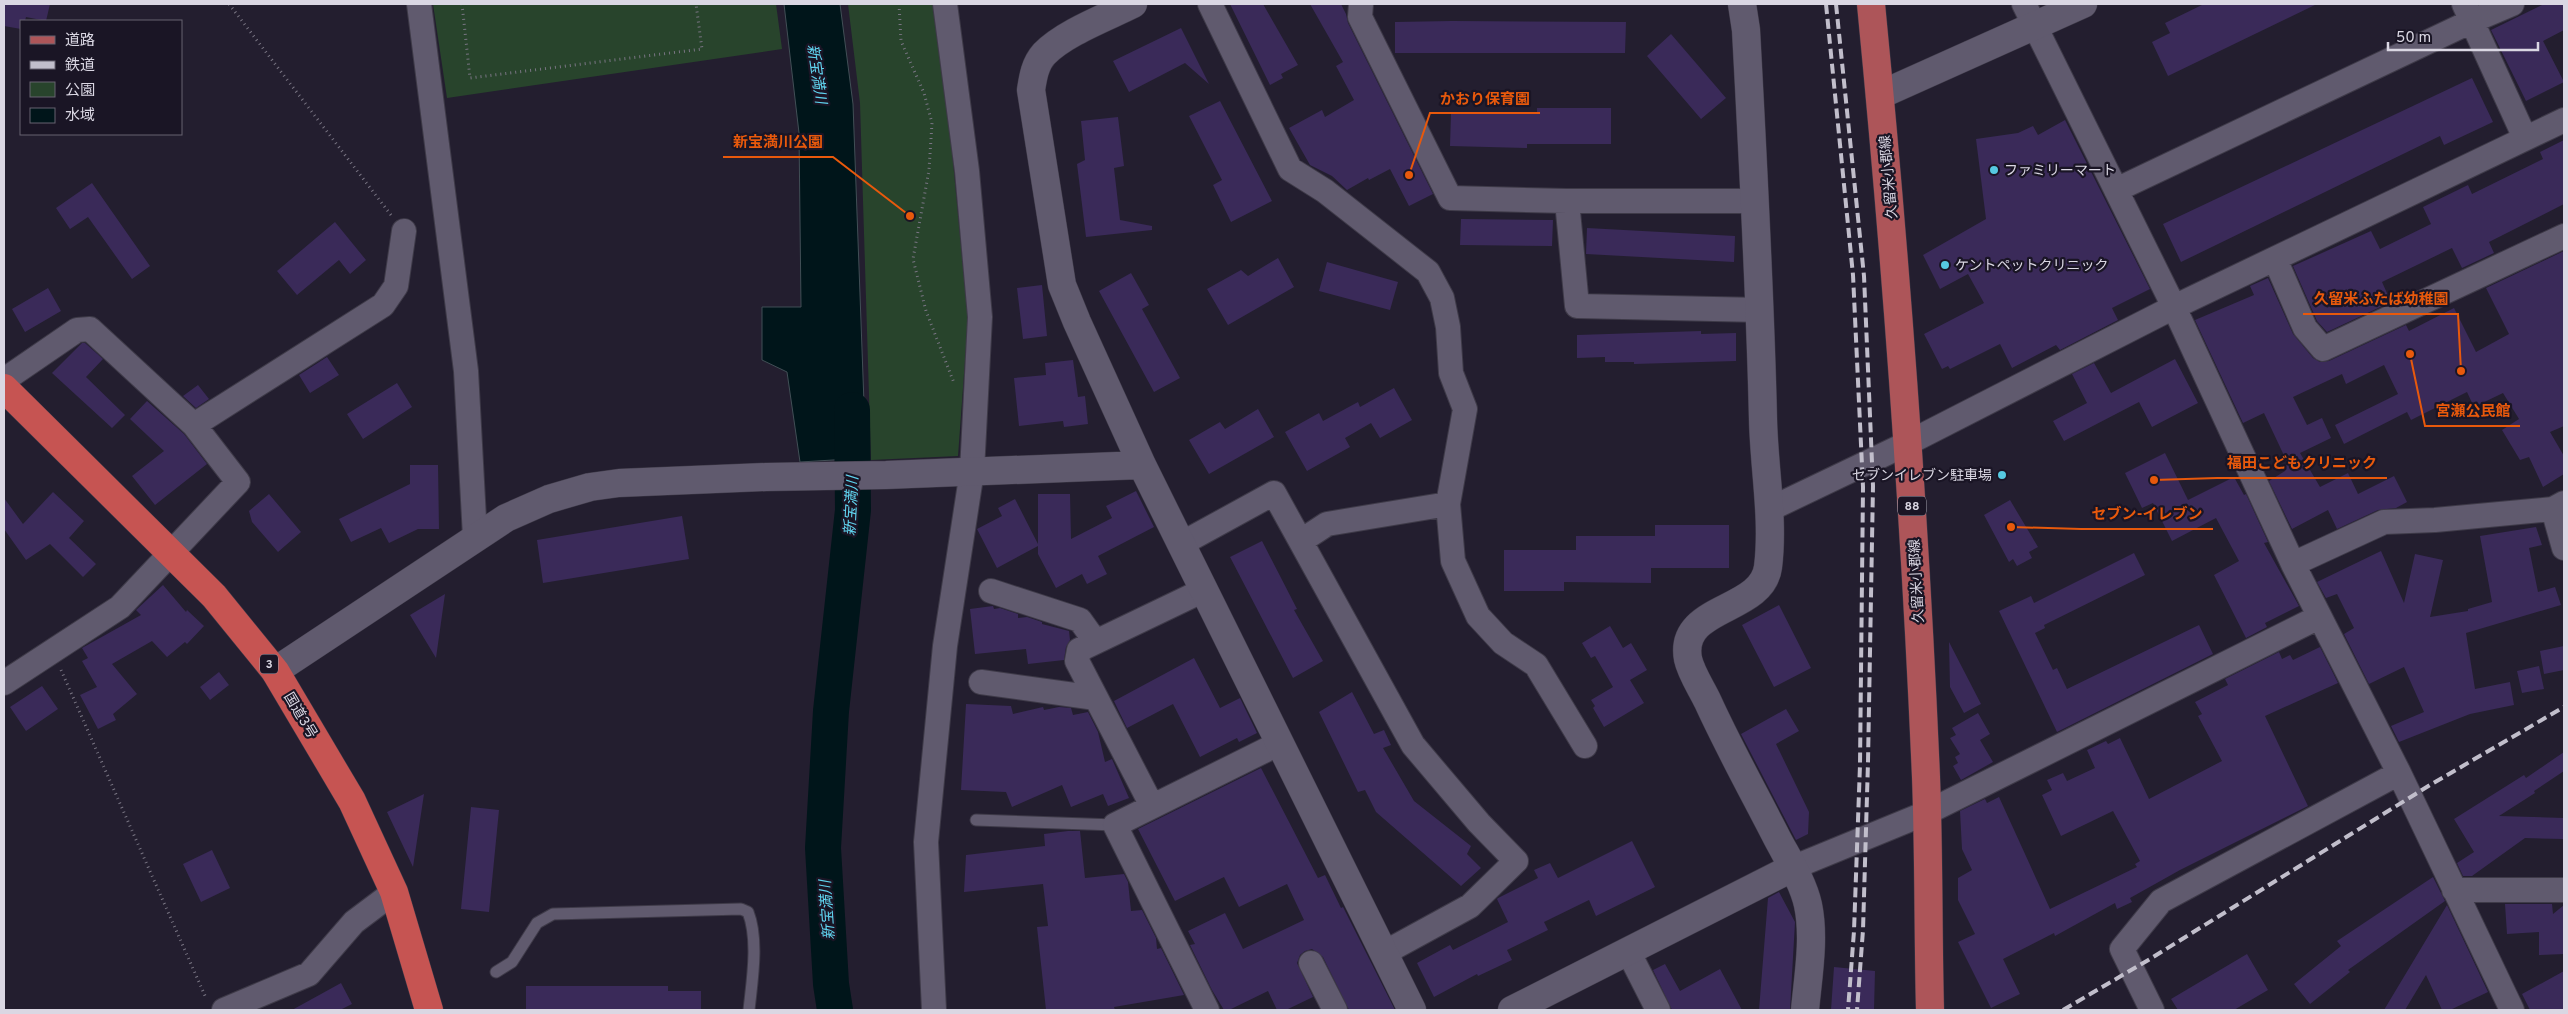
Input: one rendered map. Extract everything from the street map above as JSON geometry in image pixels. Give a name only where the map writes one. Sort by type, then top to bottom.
[{"type":"highway","name":"国道3号","points":[[4,388],[214,596],[275,671],[352,801],[394,892],[429,1010]]},
{"type":"main road","name":"久留米小郡線","points":[[1871,4],[1896,260],[1908,443],[1926,813],[1930,1010]]},
{"type":"street","points":[[418,4],[466,371],[475,537]]},
{"type":"street","points":[[934,1010],[926,842],[945,646],[972,470],[979,307],[967,171],[945,4]]},
{"type":"street","points":[[1133,4],[1067,38],[1044,54],[1034,71],[1031,90],[1062,284],[1077,322],[1142,465],[1412,1010]]},
{"type":"street","points":[[1210,4],[1290,169],[1325,191],[1428,272],[1442,298],[1448,327],[1451,373],[1465,409],[1448,504],[1453,561],[1478,616],[1503,642],[1536,665],[1585,746]]},
{"type":"street","points":[[1361,4],[1360,17],[1450,198],[1568,201],[1756,201]]},
{"type":"street","points":[[1742,4],[1746,30],[1756,201],[1763,424],[1768,510],[1768,568],[1763,582],[1752,594],[1708,617],[1696,628],[1688,645],[1688,660],[1723,734],[1792,868],[1808,905],[1811,928],[1805,1010]]},
{"type":"street","points":[[1880,95],[2030,15],[2083,4]]},
{"type":"street","points":[[2116,190],[2468,12],[2512,4]]},
{"type":"street","points":[[2468,12],[2526,138]]},
{"type":"street","points":[[2030,15],[2174,307],[2293,564],[2399,773],[2512,1010]]},
{"type":"street","points":[[1768,510],[1908,443],[2174,307],[2564,120]]},
{"type":"street","points":[[1568,201],[1577,306],[1760,310]]},
{"type":"street","points":[[194,425],[383,305],[396,286],[404,231]]},
{"type":"street","points":[[2274,259],[2305,328],[2323,349],[2564,236]]},
{"type":"street","points":[[4,380],[77,330],[90,329],[194,425],[238,482],[120,607],[4,683]]},
{"type":"street","points":[[275,671],[475,537],[524,510],[549,499],[590,487],[619,483],[766,477],[886,475],[972,470],[1142,465]]},
{"type":"street","points":[[1182,544],[1274,493],[1413,745],[1480,823],[1516,861],[1470,906],[1384,953]]},
{"type":"street","points":[[1300,541],[1327,524],[1448,504]]},
{"type":"street","points":[[2293,564],[2384,522],[2435,520],[2559,506],[2564,548]]},
{"type":"street","points":[[1152,806],[1077,661],[1079,650],[1204,590]]},
{"type":"street","points":[[991,591],[1080,620],[1095,641]]},
{"type":"street","points":[[1512,1010],[1792,868],[1926,813],[2319,617]]},
{"type":"street","points":[[981,682],[1096,698]]},
{"type":"street","points":[[1207,1010],[1115,825],[1280,743]]},
{"type":"street","points":[[2152,1010],[2122,949],[2161,901],[2399,773]]},
{"type":"street","points":[[2454,890],[2564,890]]},
{"type":"street","points":[[216,1006],[309,974],[354,922],[394,892]]},
{"type":"street","points":[[1628,951],[1658,1010]]},
{"type":"street","points":[[1311,963],[1335,1010]]},
{"type":"lane","points":[[976,820],[1115,825]]},
{"type":"lane","points":[[496,972],[512,962],[537,924],[554,914],[740,909],[748,912],[750,919],[754,960],[749,1010]]},
{"type":"path","points":[[229,4],[404,231]]},
{"type":"path","points":[[462,4],[470,78],[702,49],[696,4]]},
{"type":"path","points":[[899,4],[901,41],[924,93],[932,123],[929,170],[913,259],[926,311],[954,383],[976,391]]},
{"type":"path","points":[[53,650],[216,1006]]},
{"type":"green space","points":[[433,4],[776,4],[782,49],[447,98]]},
{"type":"green space","points":[[848,4],[938,4],[968,320],[958,456],[871,460],[860,103]]},
{"type":"water","points":[[784,4],[840,4],[853,104],[866,458],[800,462],[787,372],[762,360],[762,307],[801,307],[799,133]]},
{"type":"building","points":[[4,4],[50,4],[46,20],[26,17],[25,20],[20,20],[20,29],[4,26]]},
{"type":"building","points":[[1230,4],[1263,4],[1298,65],[1281,74],[1283,78],[1270,85]]},
{"type":"building","points":[[1310,4],[1341,4],[1348,23],[1433,194],[1409,206],[1390,169],[1369,180],[1368,178],[1347,190],[1332,176],[1310,165],[1289,128],[1322,110],[1325,117],[1354,100],[1336,66],[1343,62]]},
{"type":"building","points":[[2204,4],[2317,4],[2168,76],[2152,42],[2170,33],[2165,23]]},
{"type":"building","points":[[2544,4],[2564,4],[2564,30],[2543,41],[2564,82],[2526,101],[2491,30]]},
{"type":"building","points":[[1395,22],[1626,22],[1625,53],[1395,53]]},
{"type":"building","points":[[1181,28],[1209,84],[1185,63],[1129,92],[1113,61]]},
{"type":"building","points":[[1671,34],[1726,98],[1701,119],[1647,56]]},
{"type":"building","points":[[2472,78],[2493,122],[2444,145],[2440,136],[2181,262],[2163,224]]},
{"type":"building","points":[[1220,101],[1272,201],[1231,222],[1213,185],[1222,180],[1189,116]]},
{"type":"building","points":[[1537,108],[1611,108],[1611,144],[1527,144],[1527,148],[1450,146],[1451,114],[1537,114]]},
{"type":"building","points":[[1118,117],[1124,166],[1114,168],[1120,220],[1152,226],[1152,230],[1086,237],[1077,164],[1085,160],[1081,121]]},
{"type":"building","points":[[2065,120],[2150,289],[2112,308],[2118,320],[2060,350],[2056,345],[2012,368],[2000,344],[1950,369],[1948,366],[1942,369],[1924,334],[1984,303],[1968,274],[1940,289],[1923,255],[1986,219],[1976,139],[2018,133],[2033,126],[2038,135]]},
{"type":"building","points":[[2564,140],[2564,204],[2489,242],[2494,253],[2462,268],[2452,248],[2382,282],[2391,302],[2327,332],[2317,321],[2293,266],[2371,231],[2380,249],[2431,224],[2423,207],[2468,185],[2472,194],[2543,159],[2540,152]]},
{"type":"building","points":[[92,183],[150,266],[132,279],[88,217],[70,229],[56,208]]},
{"type":"building","points":[[1461,219],[1553,220],[1552,246],[1460,245]]},
{"type":"building","points":[[335,222],[366,260],[350,274],[339,260],[297,295],[277,271]]},
{"type":"building","points":[[1587,228],[1735,236],[1734,262],[1586,254]]},
{"type":"building","points":[[2564,251],[2564,426],[2550,432],[2564,456],[2564,474],[2543,487],[2529,457],[2520,460],[2502,430],[2519,419],[2503,393],[2474,407],[2467,392],[2411,420],[2407,412],[2344,444],[2335,425],[2398,394],[2384,365],[2346,384],[2342,374],[2293,397],[2307,425],[2322,418],[2331,438],[2300,453],[2320,487],[2348,473],[2358,494],[2394,476],[2407,502],[2396,508],[2378,510],[2337,529],[2328,510],[2292,529],[2269,481],[2285,471],[2283,467],[2288,464],[2264,413],[2243,423],[2195,320],[2254,295],[2250,286],[2268,278],[2293,334],[2313,358],[2320,362],[2329,361],[2406,325],[2409,331],[2454,308],[2476,352],[2509,334],[2486,288]]},
{"type":"building","points":[[1278,258],[1294,287],[1228,325],[1207,289],[1241,270],[1248,276]]},
{"type":"building","points":[[1327,262],[1398,282],[1390,310],[1319,291]]},
{"type":"building","points":[[1131,273],[1149,305],[1142,309],[1180,378],[1154,392],[1099,291]]},
{"type":"building","points":[[1042,285],[1047,336],[1023,339],[1017,288]]},
{"type":"building","points":[[48,288],[61,311],[25,332],[12,309]]},
{"type":"building","points":[[1701,331],[1701,334],[1736,333],[1736,361],[1634,364],[1634,362],[1605,362],[1605,357],[1577,358],[1577,335]]},
{"type":"building","points":[[82,343],[85,343],[103,359],[86,377],[125,415],[112,428],[52,373]]},
{"type":"building","points":[[327,357],[339,375],[310,393],[299,375]]},
{"type":"building","points":[[2175,359],[2198,403],[2152,427],[2139,402],[2064,441],[2053,421],[2087,403],[2072,374],[2094,363],[2111,393]]},
{"type":"building","points":[[1073,360],[1078,397],[1085,396],[1088,424],[1064,427],[1063,421],[1019,426],[1014,378],[1046,375],[1045,363]]},
{"type":"building","points":[[397,383],[412,407],[363,439],[347,414]]},
{"type":"building","points":[[198,385],[209,399],[196,408],[183,396]]},
{"type":"building","points":[[1394,388],[1412,420],[1380,438],[1371,423],[1345,438],[1350,447],[1307,471],[1285,432],[1319,413],[1323,421],[1358,402],[1360,407]]},
{"type":"building","points":[[147,401],[184,434],[207,464],[155,505],[132,476],[164,451],[130,419]]},
{"type":"building","points":[[1258,409],[1274,437],[1209,474],[1189,440],[1220,422],[1225,429]]},
{"type":"building","points":[[2165,453],[2188,500],[2234,477],[2244,495],[2246,494],[2268,542],[2264,543],[2299,606],[2265,623],[2267,627],[2246,638],[2214,575],[2239,561],[2216,518],[2172,541],[2153,503],[2142,508],[2125,473]]},
{"type":"building","points":[[410,465],[438,465],[439,529],[418,529],[389,543],[381,528],[351,542],[339,519],[410,484]]},
{"type":"building","points":[[1136,491],[1154,527],[1098,556],[1107,574],[1087,584],[1082,574],[1056,588],[1038,554],[1038,546],[997,568],[977,529],[1002,516],[998,508],[1015,499],[1038,544],[1038,494],[1070,494],[1071,539],[1112,518],[1106,506]]},
{"type":"building","points":[[53,492],[84,521],[69,538],[96,564],[83,577],[50,544],[26,560],[4,529],[4,498],[23,524]]},
{"type":"building","points":[[269,494],[301,532],[278,552],[252,522],[249,511]]},
{"type":"building","points":[[2010,500],[2038,547],[2029,552],[2032,558],[2017,566],[2013,559],[2009,562],[1984,515]]},
{"type":"building","points":[[682,516],[689,559],[543,583],[537,540]]},
{"type":"building","points":[[1655,525],[1729,525],[1729,568],[1651,568],[1651,583],[1564,582],[1564,591],[1504,591],[1504,550],[1576,550],[1576,536],[1655,536]]},
{"type":"building","points":[[2536,527],[2542,545],[2529,548],[2538,592],[2555,587],[2561,605],[2466,633],[2475,689],[2510,682],[2514,705],[2470,714],[2399,742],[2391,726],[2424,712],[2404,667],[2369,684],[2344,634],[2354,628],[2337,594],[2326,598],[2317,582],[2381,551],[2404,603],[2415,554],[2443,560],[2430,617],[2468,611],[2468,609],[2492,602],[2480,536]]},
{"type":"building","points":[[1262,541],[1297,609],[1294,610],[1323,661],[1293,678],[1230,557]]},
{"type":"building","points":[[2134,553],[2145,575],[2044,625],[2045,628],[2035,633],[2053,670],[2057,668],[2067,689],[2199,625],[2213,654],[2057,732],[1999,611],[2031,596],[2034,603]]},
{"type":"building","points":[[163,585],[186,612],[187,610],[204,626],[187,644],[185,642],[167,657],[152,641],[112,664],[137,694],[113,714],[116,720],[98,729],[80,695],[97,687],[82,661],[88,658],[82,648],[141,615],[136,610]]},
{"type":"building","points":[[445,594],[436,658],[410,615]]},
{"type":"building","points":[[1779,605],[1811,668],[1774,687],[1742,625]]},
{"type":"building","points":[[993,606],[994,609],[1000,608],[1018,614],[1018,618],[1027,617],[1042,622],[1042,624],[1069,631],[1070,640],[1066,647],[1064,660],[1028,664],[1026,649],[975,654],[970,609]]},
{"type":"building","points":[[1610,626],[1623,648],[1631,643],[1647,670],[1630,680],[1644,703],[1604,727],[1593,708],[1595,706],[1591,700],[1613,687],[1595,656],[1591,658],[1582,643]]},
{"type":"building","points":[[1949,642],[1981,704],[1964,713],[1950,687]]},
{"type":"building","points":[[2564,646],[2564,670],[2544,674],[2540,651]]},
{"type":"building","points":[[2320,647],[2338,683],[2265,716],[2308,806],[2180,870],[2130,898],[2132,902],[2117,909],[2115,903],[2055,936],[2054,933],[2003,959],[2020,994],[1991,1008],[1958,942],[1975,934],[1958,900],[1958,878],[1972,870],[1962,849],[1960,811],[1985,799],[1987,803],[1999,797],[2050,909],[2137,867],[2135,864],[2140,861],[2113,811],[2061,836],[2042,795],[2052,790],[2047,780],[2063,773],[2067,781],[2095,768],[2087,750],[2106,741],[2108,744],[2120,738],[2149,799],[2222,761],[2198,716],[2202,714],[2195,702],[2228,685],[2225,679],[2279,652],[2282,659],[2290,655],[2293,660]]},
{"type":"building","points":[[1194,658],[1220,708],[1240,698],[1257,733],[1239,742],[1237,738],[1200,757],[1173,704],[1127,728],[1114,701]]},
{"type":"building","points":[[2539,666],[2544,689],[2522,693],[2517,671]]},
{"type":"building","points":[[219,672],[229,685],[210,700],[200,687]]},
{"type":"building","points":[[42,686],[58,709],[26,731],[10,707]]},
{"type":"building","points":[[1352,692],[1374,734],[1384,730],[1391,745],[1383,748],[1414,801],[1471,846],[1467,854],[1481,868],[1461,886],[1376,812],[1365,790],[1358,792],[1319,712]]},
{"type":"building","points":[[966,704],[1011,706],[1013,714],[1043,707],[1044,710],[1059,707],[1071,708],[1073,715],[1088,712],[1098,732],[1105,762],[1112,759],[1129,798],[1108,806],[1103,794],[1071,807],[1062,785],[1012,807],[1006,792],[961,790]]},
{"type":"building","points":[[1786,709],[1799,731],[1776,744],[1809,812],[1808,834],[1796,840],[1741,734]]},
{"type":"building","points":[[1978,713],[1990,734],[1980,740],[1993,762],[1961,780],[1953,766],[1958,763],[1955,757],[1960,754],[1950,738],[1956,735],[1952,728]]},
{"type":"building","points":[[2564,752],[2564,771],[2534,791],[2535,793],[2499,816],[2564,818],[2564,839],[2525,838],[2472,876],[2463,876],[2457,863],[2474,852],[2454,819],[2524,775],[2526,778]]},
{"type":"building","points":[[1261,768],[1318,878],[1325,875],[1341,908],[1343,907],[1395,1010],[1349,1010],[1323,957],[1312,949],[1300,955],[1297,963],[1313,997],[1286,1010],[1277,1010],[1268,991],[1229,1010],[1224,1010],[1212,990],[1190,945],[1195,944],[1188,931],[1225,913],[1243,949],[1304,920],[1287,884],[1239,907],[1224,877],[1175,901],[1138,829]]},
{"type":"building","points":[[424,794],[413,867],[387,812]]},
{"type":"building","points":[[471,807],[499,810],[489,912],[461,909]]},
{"type":"building","points":[[1080,831],[1085,878],[1124,874],[1128,882],[1131,911],[1142,910],[1156,938],[1157,949],[1161,948],[1184,995],[1114,1007],[1115,1010],[1046,1010],[1037,927],[1048,926],[1043,884],[964,892],[966,855],[1045,846],[1044,834]]},
{"type":"building","points":[[1632,841],[1655,887],[1596,916],[1589,900],[1544,922],[1548,930],[1507,950],[1512,960],[1478,976],[1477,974],[1434,997],[1417,963],[1450,945],[1453,950],[1508,922],[1498,898],[1538,878],[1534,870],[1550,863],[1558,878]]},
{"type":"building","points":[[212,850],[230,888],[201,902],[183,864]]},
{"type":"building","points":[[2433,877],[2445,901],[2348,970],[2350,972],[2310,1004],[2294,984],[2341,946],[2337,941]]},
{"type":"building","points":[[1779,892],[1795,922],[1790,1010],[1759,1010],[1768,898]]},
{"type":"building","points":[[2505,904],[2552,904],[2553,914],[2564,905],[2564,954],[2539,955],[2539,932],[2507,934]]},
{"type":"building","points":[[2447,905],[2488,992],[2450,1010],[2442,1010],[2426,975],[2405,1010],[2384,1010]]},
{"type":"building","points":[[2247,954],[2268,990],[2234,1010],[2178,1010],[2171,999]]},
{"type":"building","points":[[1665,964],[1680,991],[1720,969],[1742,1010],[1672,1010],[1653,970]]},
{"type":"building","points":[[1834,967],[1875,971],[1874,1010],[1831,1010]]},
{"type":"building","points":[[2564,971],[2564,1010],[2530,1010],[2522,994]]},
{"type":"building","points":[[341,983],[352,1004],[340,1010],[292,1010]]},
{"type":"building","points":[[526,986],[668,986],[668,991],[701,991],[701,1010],[526,1010]]},
{"type":"waterway","name":"新宝満川","points":[[835,1010],[831,984],[823,848],[831,711],[853,510],[852,410]]},
{"type":"railway","points":[[1826,4],[1853,275],[1863,487],[1860,765],[1854,931],[1848,1010]]},
{"type":"railway","points":[[1836,4],[1864,276],[1873,486],[1863,930],[1857,1010]]},
{"type":"railway","points":[[2063,1010],[2150,959],[2430,785],[2564,707]]},
{"type":"place","name":"ファミリーマート","points":[[1994,170]]},
{"type":"place","name":"かおり保育園","points":[[1409,175]]},
{"type":"place","name":"新宝満川公園","points":[[910,216]]},
{"type":"place","name":"ケントペットクリニック","points":[[1945,265]]},
{"type":"place","name":"宮瀬公民館","points":[[2410,354]]},
{"type":"place","name":"久留米ふたば幼稚園","points":[[2461,371]]},
{"type":"place","name":"セブンイレブン駐車場","points":[[2002,475]]},
{"type":"place","name":"福田こどもクリニック","points":[[2154,480]]},
{"type":"place","name":"セブン-イレブン","points":[[2011,527]]}]
